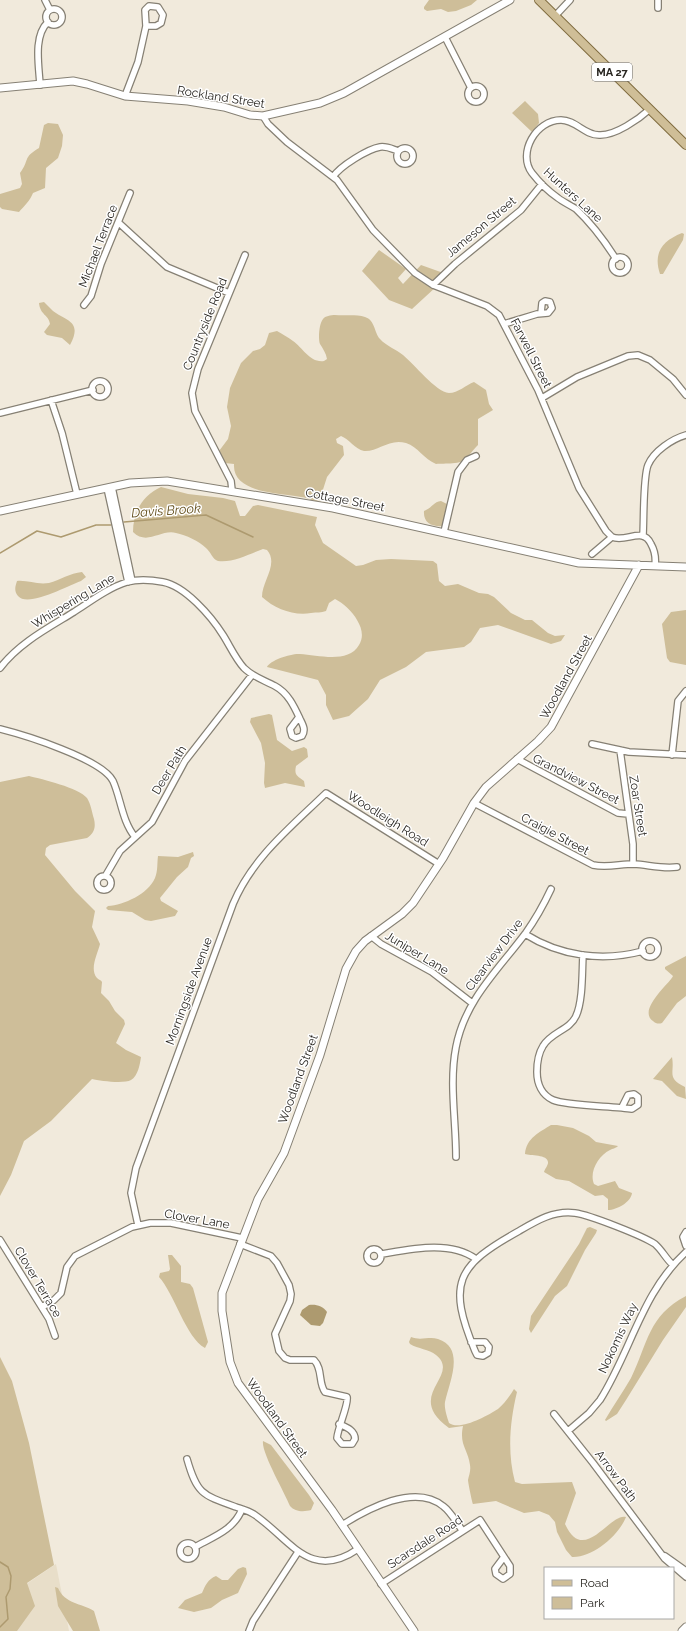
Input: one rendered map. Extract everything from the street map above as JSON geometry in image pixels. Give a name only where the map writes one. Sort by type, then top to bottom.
[{"type":"main road","name":"MA 27","points":[[539,0],[686,145]]},
{"type":"street","points":[[45,0],[50,10]]},
{"type":"street","name":"Rockland Street","points":[[0,88],[40,85],[62,81],[81,82],[125,96],[194,102],[224,107],[250,115],[264,116],[276,114],[331,99],[510,0]]},
{"type":"street","points":[[555,16],[570,0]]},
{"type":"street","points":[[658,0],[658,8]]},
{"type":"street","points":[[48,22],[56,24],[61,19],[59,11],[56,9],[50,10]]},
{"type":"street","points":[[48,22],[46,17],[50,10]]},
{"type":"street","points":[[40,85],[39,38],[42,28],[48,22]]},
{"type":"street","points":[[125,96],[127,87],[136,68],[146,26]]},
{"type":"street","points":[[445,37],[471,88]]},
{"type":"street","name":"Hunters Lane","points":[[616,259],[600,235],[588,221],[574,208],[558,199],[542,184],[527,164],[526,151],[533,137],[547,124],[554,121],[569,121],[588,132],[600,136],[611,133],[635,121],[650,109]]},
{"type":"street","name":"Farwell Street","points":[[264,116],[268,124],[287,142],[333,177],[345,189],[364,219],[378,236],[409,267],[433,285],[492,309],[504,324],[542,398],[579,488],[606,531],[612,537]]},
{"type":"street","points":[[333,177],[343,166],[376,148],[386,147],[398,152]]},
{"type":"street","name":"Jameson Street","points":[[433,285],[455,264],[521,210],[542,184]]},
{"type":"street","name":"Michael Terrace","points":[[84,305],[91,296],[101,264],[130,193]]},
{"type":"street","points":[[119,222],[166,267],[229,293]]},
{"type":"street","name":"Countryside Road","points":[[232,490],[231,481],[195,411],[192,393],[198,369],[245,255]]},
{"type":"street","points":[[504,324],[541,313],[550,312],[552,308],[551,304],[545,301],[541,305],[541,313]]},
{"type":"street","points":[[542,398],[577,377],[628,356],[638,355],[650,360],[673,379],[686,396]]},
{"type":"street","points":[[0,413],[93,390]]},
{"type":"street","points":[[51,400],[62,433],[76,494]]},
{"type":"street","points":[[643,535],[646,474],[648,464],[664,446],[676,438],[686,435]]},
{"type":"street","points":[[444,532],[460,468],[467,460],[476,456]]},
{"type":"street","name":"Cottage Street","points":[[0,511],[109,487],[141,482],[167,481],[320,505],[579,563],[686,567]]},
{"type":"street","points":[[109,487],[130,582]]},
{"type":"street","points":[[592,554],[612,537],[617,538],[643,535],[648,538],[653,547],[655,566]]},
{"type":"street","name":"Woodland Street","points":[[414,1631],[342,1525],[244,1394],[233,1373],[221,1299],[241,1241],[261,1192],[284,1153],[320,1054],[346,969],[356,951],[371,936],[410,907],[439,864],[474,803],[486,787],[542,737],[555,721],[639,565]]},
{"type":"street","name":"Whispering Lane","points":[[0,668],[28,641],[109,590],[130,582],[162,582],[181,589],[215,624],[239,661],[252,675],[283,692],[299,717]]},
{"type":"street","name":"Deer Path","points":[[106,875],[120,851],[152,822],[183,765],[252,675]]},
{"type":"street","points":[[672,755],[678,701],[685,692]]},
{"type":"street","points":[[0,729],[47,742],[104,770],[113,781],[127,826],[135,837]]},
{"type":"street","points":[[592,744],[620,750],[686,755]]},
{"type":"street","name":"Zoar Street","points":[[620,750],[632,844],[633,864]]},
{"type":"street","name":"Grandview Street","points":[[517,759],[618,813],[628,814]]},
{"type":"street","name":"Woodleigh Road","points":[[326,793],[439,864]]},
{"type":"street","name":"Morningside Avenue","points":[[138,1225],[132,1200],[134,1175],[236,896],[244,880],[262,856],[326,793]]},
{"type":"street","name":"Craigie Street","points":[[474,803],[588,863],[604,867],[633,864],[666,868],[677,867]]},
{"type":"street","name":"Clearview Drive","points":[[456,1157],[453,1068],[458,1037],[472,1003],[488,979],[525,934],[551,889]]},
{"type":"street","points":[[525,934],[548,946],[583,955],[613,957],[643,951]]},
{"type":"street","name":"Juniper Lane","points":[[371,936],[381,944],[429,970],[472,1003]]},
{"type":"street","points":[[583,955],[580,1001],[577,1015],[568,1026],[554,1034],[543,1044],[538,1057],[538,1082],[545,1094],[557,1101],[622,1108]]},
{"type":"street","points":[[471,1342],[462,1315],[460,1297],[463,1278],[476,1259],[492,1246],[536,1221],[554,1214],[573,1213],[592,1217],[651,1242],[673,1265]]},
{"type":"street","name":"Clover Lane","points":[[42,1307],[54,1300],[61,1293],[67,1267],[75,1256],[138,1225],[171,1223],[241,1241],[267,1253],[278,1263],[289,1285],[291,1298],[276,1330],[277,1347],[281,1355],[290,1360],[314,1360],[318,1365],[322,1387],[325,1392],[347,1397],[347,1405],[339,1424]]},
{"type":"street","points":[[686,1232],[683,1238],[686,1246]]},
{"type":"street","name":"Clover Terrace","points":[[0,1240],[52,1324],[55,1336]]},
{"type":"street","points":[[382,1254],[416,1249],[442,1248],[464,1252],[476,1259]]},
{"type":"street","name":"Nokomis Way","points":[[568,1431],[593,1409],[603,1395],[651,1295],[673,1265],[686,1252]]},
{"type":"street","name":"Arrow Path","points":[[554,1414],[660,1552],[674,1567]]},
{"type":"street","points":[[187,1459],[194,1481],[201,1491],[210,1497],[256,1516],[298,1552],[310,1558],[326,1561],[343,1557],[358,1549]]},
{"type":"street","points":[[342,1525],[373,1508],[402,1499],[420,1497],[432,1499],[442,1504],[462,1530]]},
{"type":"street","points":[[195,1547],[228,1529],[237,1520],[242,1509]]},
{"type":"street","name":"Scarsdale Road","points":[[381,1584],[462,1530],[480,1520],[504,1557]]},
{"type":"street","points":[[249,1631],[253,1621],[298,1552]]},
{"type":"street","name":"Arrow Path","points":[[660,1552],[686,1571]]},
{"type":"street","name":"Arrow Path","points":[[674,1567],[686,1577]]},
{"type":"street","points":[[682,1631],[686,1626]]},
{"type":"shaded area","points":[[309,1305],[319,1306],[327,1312],[323,1323],[320,1326],[311,1325],[300,1315],[302,1310]]},
{"type":"shaded area","points":[[56,1564],[69,1631],[0,1631],[0,1602]]},
{"type":"green space","points":[[429,0],[477,0],[471,5],[456,11],[448,12],[441,9],[427,11],[424,7]]},
{"type":"green space","points":[[525,101],[538,114],[539,123],[532,132],[512,113]]},
{"type":"green space","points":[[48,123],[58,124],[63,135],[62,146],[58,158],[46,168],[45,188],[33,193],[29,201],[19,212],[2,209],[0,207],[0,194],[20,188],[22,184],[20,173],[30,154],[39,148],[44,125]]},
{"type":"green space","points":[[682,233],[684,234],[683,240],[663,274],[660,274],[658,260],[661,249],[669,240]]},
{"type":"green space","points":[[379,250],[406,269],[398,278],[403,284],[421,265],[449,275],[412,309],[389,300],[362,271]]},
{"type":"green space","points":[[44,302],[53,311],[68,320],[74,326],[74,337],[70,345],[62,338],[47,335],[44,332],[50,324],[40,307],[39,303]]},
{"type":"green space","points":[[330,315],[365,317],[371,321],[382,341],[403,355],[432,383],[444,391],[449,393],[456,392],[474,382],[486,390],[489,404],[493,410],[478,419],[478,445],[465,460],[457,463],[436,464],[410,445],[400,442],[394,442],[369,451],[364,451],[341,436],[336,439],[337,443],[343,446],[344,455],[327,477],[320,499],[316,501],[303,497],[271,493],[249,487],[241,481],[236,474],[234,464],[225,463],[219,451],[228,439],[231,426],[227,407],[230,388],[241,363],[253,351],[260,349],[265,345],[269,333],[277,331],[297,344],[315,360],[324,361],[327,359],[319,342],[319,332],[323,319]]},
{"type":"green space","points":[[161,487],[188,494],[235,501],[240,516],[245,516],[253,506],[258,505],[317,517],[315,525],[323,543],[356,566],[376,560],[391,559],[433,561],[437,564],[439,581],[445,586],[458,584],[479,593],[488,594],[494,597],[511,613],[525,620],[532,620],[548,633],[555,636],[565,635],[561,641],[551,644],[498,625],[480,628],[471,642],[464,647],[426,652],[406,667],[380,680],[368,699],[349,716],[333,720],[326,705],[326,695],[318,680],[267,667],[272,662],[292,655],[300,654],[332,657],[348,655],[359,645],[362,636],[360,626],[353,614],[335,599],[329,603],[326,611],[305,614],[285,611],[267,601],[262,597],[271,567],[270,555],[267,550],[263,549],[247,556],[229,561],[218,561],[214,559],[203,545],[184,535],[170,532],[144,538],[138,536],[133,532],[133,525],[137,511],[144,499]]},
{"type":"green space","points":[[441,501],[447,504],[447,512],[443,526],[435,526],[425,519],[424,511]]},
{"type":"green space","points":[[82,572],[86,577],[81,581],[39,598],[23,599],[18,596],[15,591],[17,581],[49,583]]},
{"type":"green space","points":[[686,610],[686,665],[670,662],[667,658],[662,624],[671,612]]},
{"type":"green space","points":[[269,714],[272,715],[277,740],[292,751],[304,747],[307,749],[308,757],[296,766],[295,769],[297,775],[304,781],[305,787],[285,783],[265,788],[265,763],[261,743],[250,722],[251,718]]},
{"type":"green space","points":[[29,776],[60,784],[83,794],[90,803],[95,825],[91,834],[87,838],[50,845],[46,848],[45,855],[75,891],[95,911],[92,927],[100,944],[94,966],[95,974],[102,982],[101,993],[124,1020],[125,1024],[116,1043],[126,1050],[141,1057],[137,1073],[131,1080],[118,1082],[92,1079],[51,1121],[24,1141],[11,1175],[0,1196],[0,782]]},
{"type":"green space","points":[[193,852],[194,856],[191,858],[188,867],[177,877],[160,898],[161,901],[178,911],[175,916],[151,921],[145,920],[132,912],[108,910],[106,908],[108,906],[135,898],[152,884],[156,875],[158,856],[178,857]]},
{"type":"green space","points":[[686,956],[686,996],[677,1003],[662,1023],[655,1023],[649,1016],[649,1010],[656,997],[673,976],[665,969],[665,967]]},
{"type":"green space","points":[[672,1057],[673,1078],[685,1087],[686,1099],[677,1096],[662,1081],[653,1079]]},
{"type":"green space","points":[[551,1125],[573,1128],[589,1136],[596,1142],[618,1146],[611,1149],[598,1160],[593,1174],[594,1184],[598,1186],[615,1181],[619,1188],[632,1193],[629,1199],[619,1207],[608,1210],[608,1199],[603,1195],[595,1196],[569,1181],[556,1179],[544,1172],[548,1163],[546,1158],[525,1154],[528,1144],[534,1136]]},
{"type":"green space","points":[[590,1227],[597,1230],[596,1233],[585,1250],[567,1286],[555,1296],[531,1333],[529,1329],[531,1316],[579,1244],[587,1228]]},
{"type":"green space","points":[[168,1255],[172,1255],[181,1266],[181,1282],[190,1284],[193,1288],[208,1342],[205,1348],[198,1343],[192,1335],[165,1284],[159,1277],[160,1273],[169,1271],[170,1269]]},
{"type":"green space","points":[[686,1296],[686,1307],[663,1340],[617,1414],[606,1421],[605,1420],[631,1378],[656,1322],[673,1304]]},
{"type":"green space","points":[[411,1337],[418,1339],[438,1339],[447,1344],[451,1350],[454,1358],[454,1367],[445,1402],[449,1423],[460,1425],[481,1419],[498,1409],[507,1400],[514,1389],[517,1392],[511,1425],[510,1448],[515,1482],[522,1484],[572,1482],[576,1493],[565,1524],[572,1536],[580,1540],[588,1539],[612,1522],[626,1517],[618,1531],[596,1550],[588,1554],[572,1557],[566,1550],[557,1532],[555,1522],[549,1515],[539,1511],[524,1513],[496,1501],[473,1504],[468,1480],[470,1465],[462,1438],[463,1426],[449,1428],[436,1416],[431,1406],[435,1387],[443,1371],[442,1363],[433,1353],[410,1344],[409,1342]]},
{"type":"green space","points":[[0,1357],[12,1381],[29,1443],[54,1565],[27,1583],[35,1606],[17,1631],[0,1631]]},
{"type":"green space","points":[[263,1441],[271,1445],[309,1495],[314,1503],[311,1510],[300,1511],[290,1506],[269,1463],[263,1446]]},
{"type":"green space","points":[[243,1567],[246,1568],[247,1574],[238,1593],[222,1600],[211,1608],[194,1612],[178,1608],[185,1600],[202,1593],[207,1583],[213,1577],[216,1576],[222,1580],[228,1580],[238,1569]]},
{"type":"green space","points":[[55,1587],[58,1588],[69,1600],[94,1611],[100,1631],[73,1631],[58,1606]]},
{"type":"waterway","name":"Davis Brook","points":[[124,522],[206,515],[253,537]]},
{"type":"waterway","name":"Davis Brook","points":[[0,553],[37,531],[61,537],[96,525],[111,525]]},
{"type":"waterway","name":"Davis Brook","points":[[0,1562],[8,1567],[11,1576],[10,1589],[6,1597],[8,1619],[0,1627]]}]
